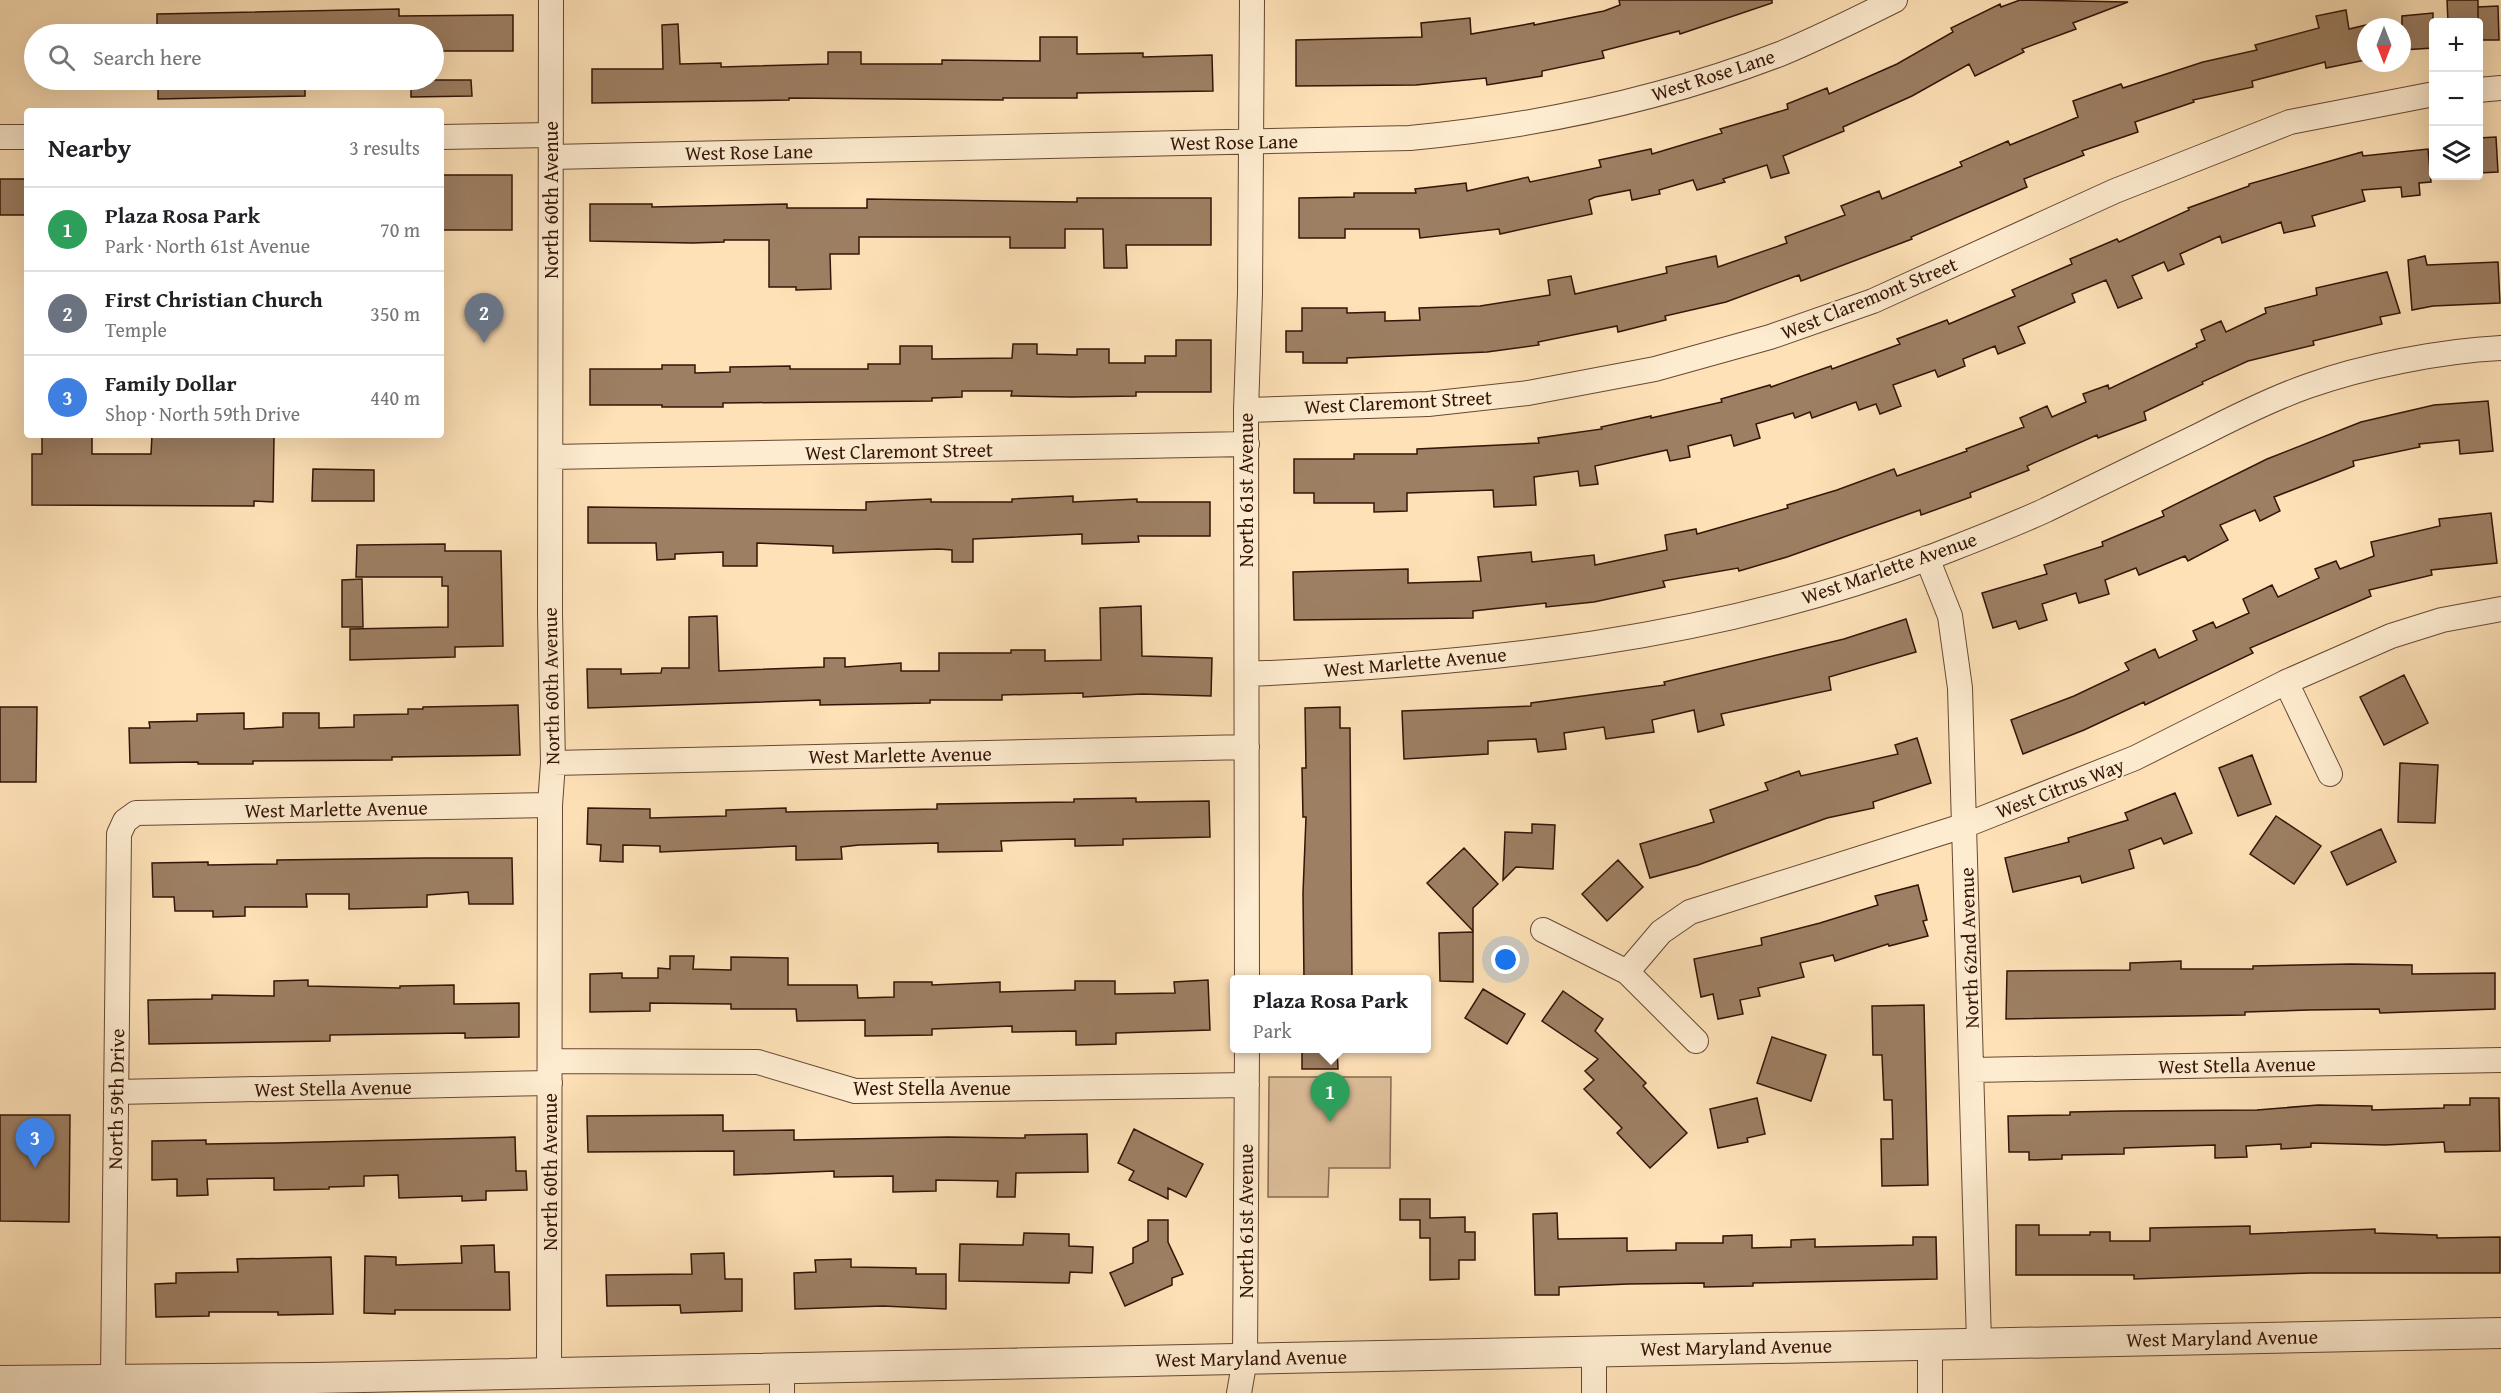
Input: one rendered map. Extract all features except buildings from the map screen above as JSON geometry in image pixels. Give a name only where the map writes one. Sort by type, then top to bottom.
[{"type":"street","name":"North 60th Avenue","points":[[549,1373],[550,805],[553,763],[550,457],[551,0]]},
{"type":"street","name":"North 61st Avenue","points":[[1247,975],[1246,410],[1252,0]]},
{"type":"street","name":"West Rose Lane","points":[[444,137],[551,146],[1410,138],[1507,127],[1665,93],[1781,53],[1895,0]]},
{"type":"street","points":[[2483,90],[2501,88]]},
{"type":"street","name":"West Claremont Street","points":[[1246,410],[1450,401],[1528,393],[1655,369],[1770,337],[1873,300],[2115,191],[2290,122],[2429,95]]},
{"type":"street","points":[[0,137],[24,138]]},
{"type":"street","name":"West Marlette Avenue","points":[[1247,674],[1465,660],[1560,649],[1660,633],[1770,609],[1927,558],[2042,512],[2239,416],[2308,386],[2390,364],[2501,348]]},
{"type":"street","name":"West Claremont Street","points":[[550,457],[1247,444]]},
{"type":"street","name":"North 62nd Avenue","points":[[1927,558],[1950,616],[1957,653],[1960,688],[1966,825],[1979,1342]]},
{"type":"street","name":"West Citrus Way","points":[[1627,972],[1661,932],[1690,912],[1966,825],[2135,758],[2286,682],[2391,636],[2442,620],[2501,609]]},
{"type":"street","points":[[2286,682],[2330,774]]},
{"type":"street","name":"West Marlette Avenue","points":[[553,763],[1247,747]]},
{"type":"street","name":"West Marlette Avenue","points":[[126,821],[136,813],[550,805]]},
{"type":"street","name":"North 59th Drive","points":[[113,1378],[119,834],[126,821]]},
{"type":"street","points":[[1543,930],[1627,972],[1696,1041]]},
{"type":"street","name":"North 61st Avenue","points":[[1239,1393],[1245,1359],[1247,1053]]},
{"type":"street","name":"West Stella Avenue","points":[[1972,1070],[2501,1060]]},
{"type":"street","name":"West Stella Avenue","points":[[116,1092],[758,1062],[855,1091],[1247,1085]]},
{"type":"street","name":"West Maryland Avenue","points":[[0,1382],[113,1378],[315,1385],[549,1373],[782,1381],[1245,1359],[1930,1343],[2501,1333]]},
{"type":"street","points":[[1930,1343],[1930,1393]]},
{"type":"street","points":[[1594,1350],[1594,1393]]},
{"type":"shaded area","points":[[1269,1077],[1391,1077],[1390,1168],[1329,1168],[1328,1197],[1268,1197]]},
{"type":"place","name":"First Christian Church","points":[[484,343]]},
{"type":"place","name":"Plaza Rosa Park","points":[[1330,1122]]},
{"type":"place","name":"Family Dollar","points":[[35,1168]]}]
